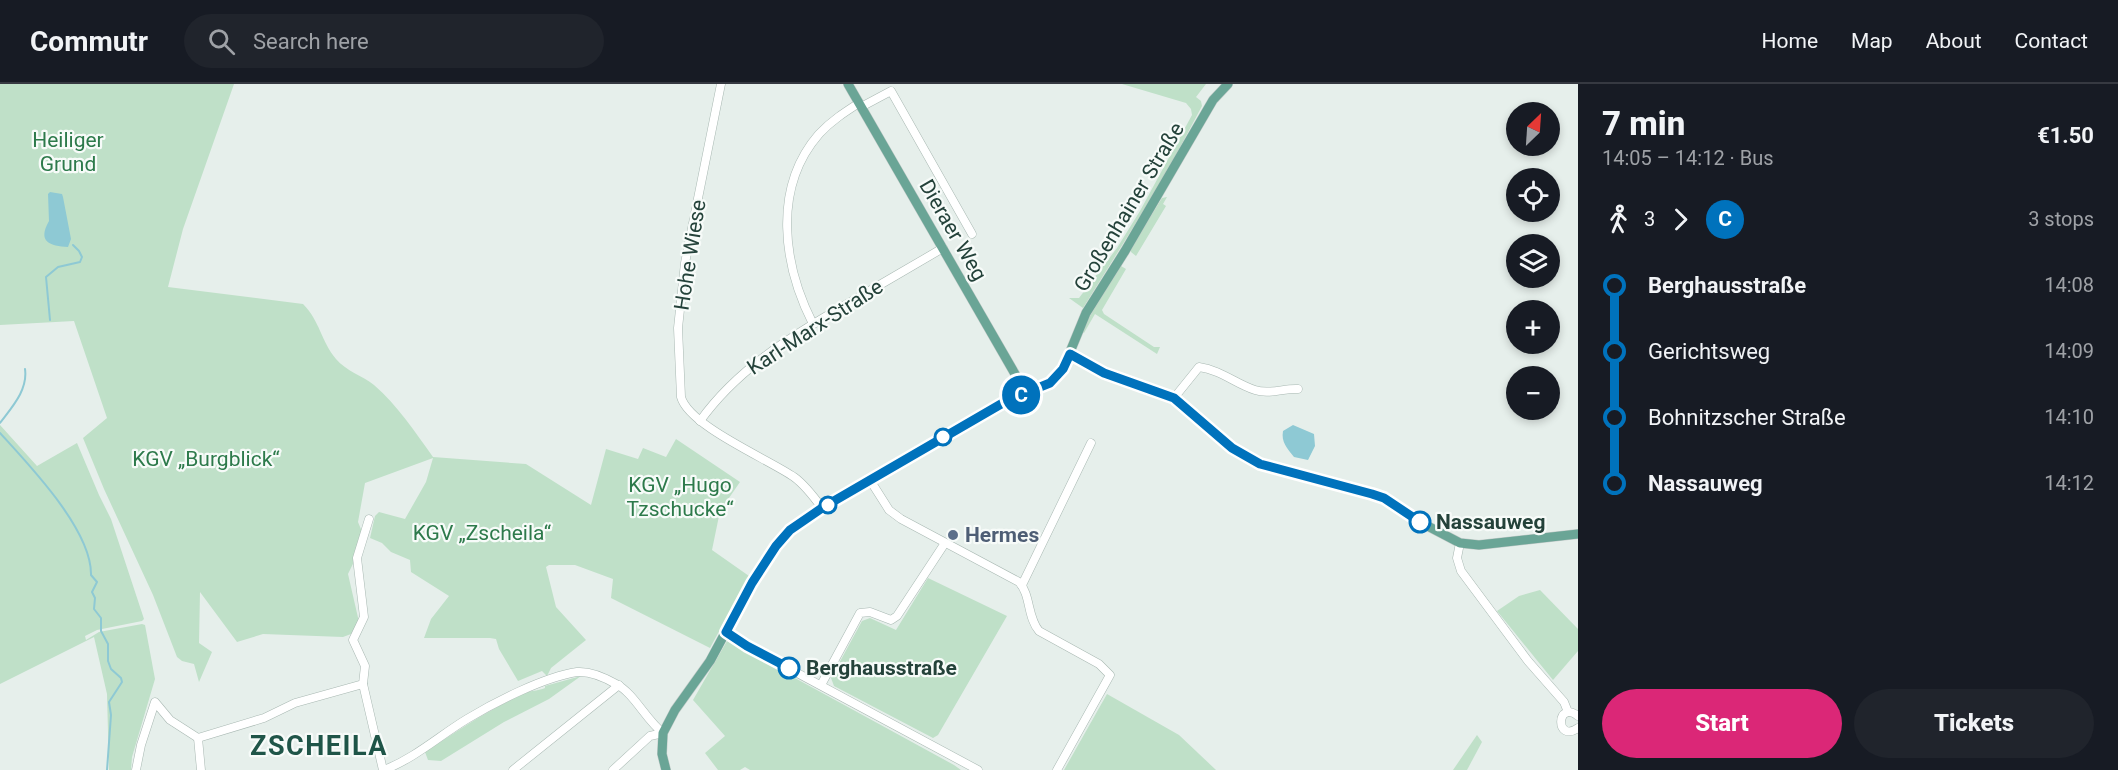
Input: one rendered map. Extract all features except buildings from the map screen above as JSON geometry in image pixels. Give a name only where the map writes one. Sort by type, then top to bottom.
[{"type":"main road","name":"Dieraer Weg","points":[[848,84],[1026,393]]},
{"type":"main road","name":"Großenhainer Straße","points":[[1026,393],[1050,383],[1063,369],[1086,313],[1213,100],[1228,84]]},
{"type":"main road","points":[[1070,354],[1115,377],[1174,398],[1232,448],[1260,464],[1378,496],[1460,543],[1479,545],[1578,534]]},
{"type":"main road","points":[[666,770],[662,754],[663,733],[675,710],[701,675],[752,583],[776,546],[790,530],[822,508],[999,405],[1026,393]]},
{"type":"street","name":"Hohe Wiese","points":[[700,421],[688,411],[681,397],[678,328],[685,263],[721,84]]},
{"type":"street","points":[[813,324],[799,298],[792,268],[787,240],[789,200],[803,159],[810,146],[838,117],[891,91],[972,234]]},
{"type":"street","name":"Karl-Marx-Straße","points":[[700,421],[719,396],[768,353],[943,248]]},
{"type":"street","points":[[1174,398],[1199,367],[1223,374],[1262,392],[1298,389]]},
{"type":"street","points":[[700,421],[795,478],[822,508]]},
{"type":"street","points":[[1022,585],[1091,443]]},
{"type":"street","points":[[870,480],[884,503],[895,515],[1022,585],[1033,622],[1040,631],[1099,664],[1110,675],[1057,770]]},
{"type":"street","points":[[369,519],[357,558],[364,617],[353,640],[365,666],[363,684],[384,770],[432,744],[466,719],[550,679],[578,672],[596,675],[619,685],[634,700],[651,724],[663,733]]},
{"type":"street","points":[[821,685],[860,613],[870,612],[891,620],[897,616],[945,543]]},
{"type":"street","points":[[1460,543],[1457,558],[1461,571],[1528,661],[1564,702],[1569,712],[1578,716]]},
{"type":"street","points":[[726,632],[747,646],[978,770]]},
{"type":"street","points":[[136,770],[141,745],[155,702],[170,720],[198,738],[264,718],[295,703],[363,684]]},
{"type":"street","points":[[513,770],[619,685]]},
{"type":"street","points":[[1569,712],[1562,718],[1562,727],[1569,731],[1578,728]]},
{"type":"street","points":[[613,770],[650,736],[663,733]]},
{"type":"street","points":[[198,738],[201,770]]},
{"type":"green space","points":[[0,84],[234,84],[183,229],[168,287],[303,304],[313,317],[336,359],[383,393],[433,457],[526,464],[591,505],[606,449],[638,459],[643,448],[666,457],[676,439],[740,482],[720,511],[712,550],[749,576],[710,648],[611,598],[613,579],[575,565],[546,567],[556,607],[586,640],[551,668],[547,676],[542,671],[518,681],[499,649],[496,639],[424,638],[431,619],[449,596],[411,572],[410,560],[391,552],[382,543],[370,538],[375,516],[379,512],[405,519],[426,482],[433,458],[365,483],[358,522],[365,539],[348,574],[359,622],[351,634],[343,637],[263,634],[237,642],[200,592],[199,643],[212,652],[199,682],[194,664],[177,657],[153,595],[83,438],[107,418],[74,321],[0,325]]},
{"type":"green space","points":[[1122,84],[1206,84],[1196,97],[1201,101],[1202,106],[1162,181],[1083,308],[1069,298],[1079,298],[1117,248],[1140,211],[1192,115],[1186,103]]},
{"type":"green space","points":[[1167,197],[1163,204],[1166,206],[1136,256],[1131,252],[1131,248],[1162,198]]},
{"type":"green space","points":[[1121,266],[1126,269],[1102,310],[1104,314],[1154,347],[1160,347],[1157,354],[1095,314],[1084,333],[1081,331]]},
{"type":"green space","points":[[0,425],[37,466],[77,443],[111,519],[144,619],[97,630],[85,636],[86,640],[99,632],[145,625],[155,679],[132,757],[131,770],[109,770],[107,694],[94,637],[0,684]]},
{"type":"green space","points":[[928,578],[1007,616],[938,735],[933,738],[834,686],[831,678],[862,621],[870,618],[896,630]]},
{"type":"green space","points":[[1540,590],[1578,629],[1578,651],[1553,680],[1497,611],[1519,596]]},
{"type":"green space","points":[[727,641],[961,770],[750,770],[745,767],[740,770],[718,770],[705,753],[725,736],[693,700]]},
{"type":"green space","points":[[581,676],[549,699],[504,722],[441,761],[428,760],[425,752],[488,712],[528,692]]},
{"type":"green space","points":[[1107,694],[1179,735],[1216,770],[1064,770]]},
{"type":"green space","points":[[1477,735],[1482,742],[1467,770],[1453,770]]},
{"type":"water","points":[[50,192],[62,194],[63,197],[71,239],[68,247],[51,244],[45,238],[44,234],[49,221],[48,194]]},
{"type":"water","points":[[1293,425],[1314,434],[1315,446],[1308,460],[1294,457],[1284,442],[1283,431]]},
{"type":"waterway","points":[[50,320],[46,277],[58,267],[80,262],[82,257],[73,245]]},
{"type":"waterway","points":[[0,423],[22,391],[25,369]]},
{"type":"waterway","points":[[0,433],[57,499],[81,538],[89,557],[91,575],[97,582],[92,592],[95,598],[94,609],[101,618],[101,631],[108,644],[108,661],[111,669],[121,678],[122,682],[109,702],[111,715],[107,770]]},
{"type":"bus line","name":"C","points":[[789,668],[726,632],[752,583],[776,546],[790,530],[822,508],[954,430],[1008,400],[1044,387],[1063,369],[1070,354],[1104,373],[1174,398],[1232,448],[1260,464],[1384,498],[1420,522]]},
{"type":"place","name":"Nassauweg","points":[[1420,522]]},
{"type":"place","name":"Hermes","points":[[953,535]]},
{"type":"place","name":"Berghausstraße","points":[[789,668]]},
{"type":"district","name":"ZSCHEILA","points":[[319,746]]},
{"type":"park label","name":"Heiliger Grund","points":[[68,152]]},
{"type":"park label","name":"KGV „Burgblick“","points":[[206,459]]},
{"type":"park label","name":"KGV „Hugo Tzschucke“","points":[[680,497]]},
{"type":"park label","name":"KGV „Zscheila“","points":[[482,533]]}]
